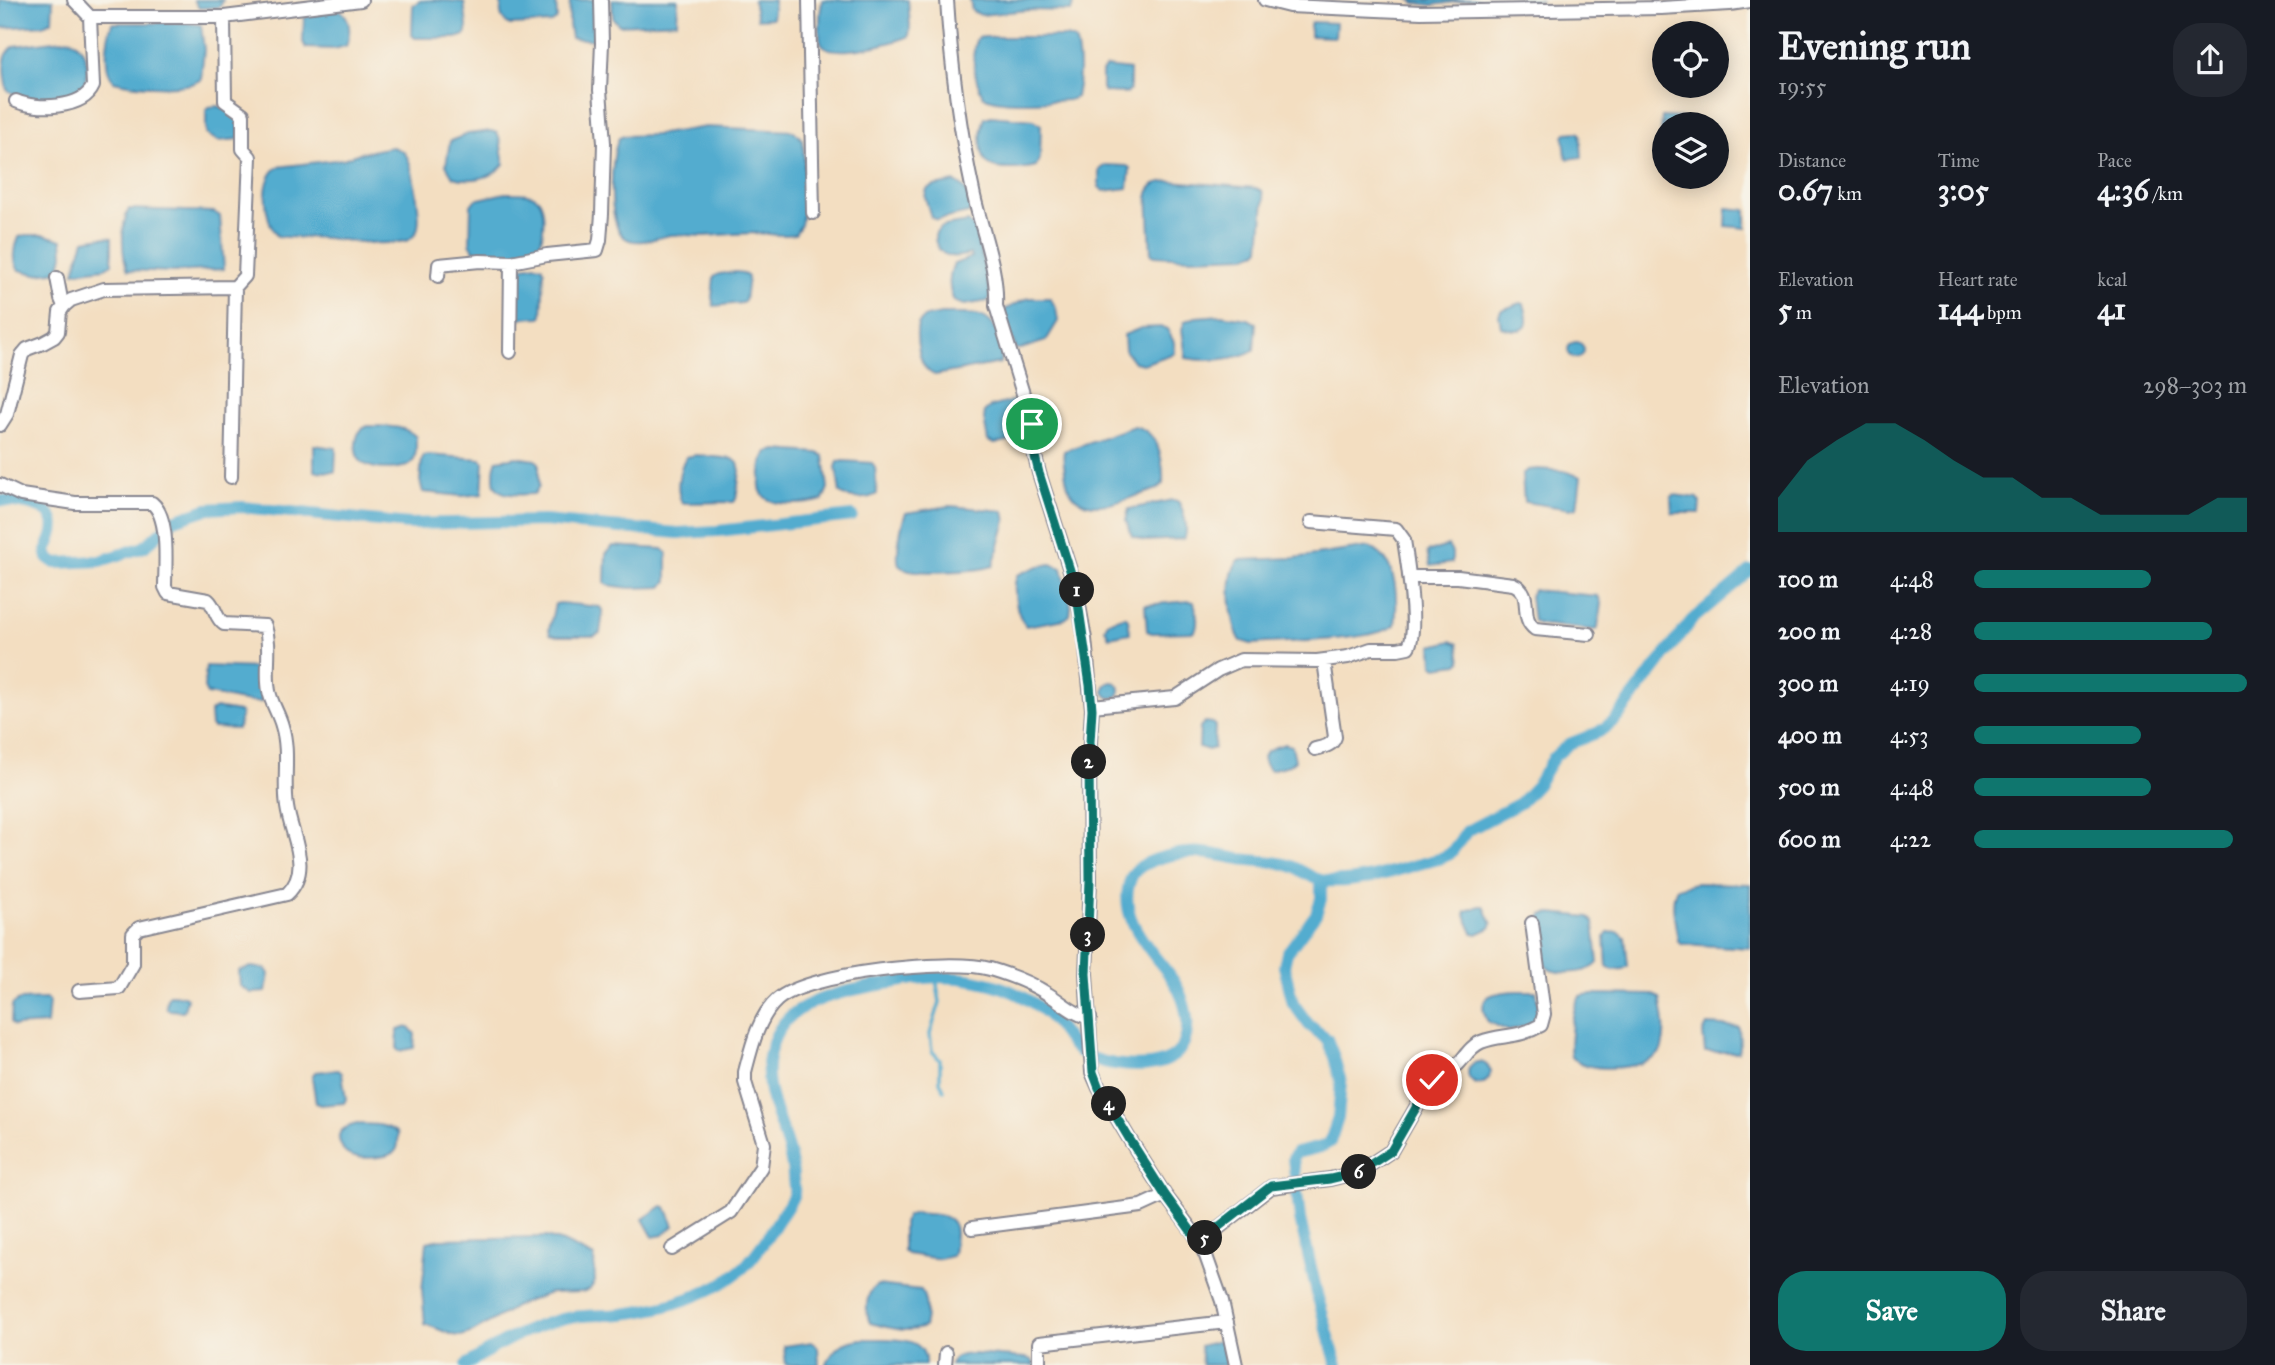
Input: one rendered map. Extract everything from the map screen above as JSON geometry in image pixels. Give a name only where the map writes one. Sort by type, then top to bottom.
[{"type":"street","points":[[16,100],[45,106],[87,96],[93,86],[90,17],[74,0]]},
{"type":"street","points":[[90,17],[224,17],[361,0]]},
{"type":"street","points":[[438,276],[439,265],[480,261],[511,262],[547,255],[593,252],[600,246],[604,143],[600,90],[601,0]]},
{"type":"street","points":[[808,0],[813,213]]},
{"type":"street","points":[[947,0],[956,89],[973,194],[997,287],[996,306],[1032,424],[1032,444],[1039,473],[1076,589],[1085,639],[1092,706],[1086,974],[1093,1072],[1099,1088],[1165,1195],[1199,1242],[1214,1275],[1237,1365]]},
{"type":"street","points":[[1265,0],[1289,6],[1661,8],[1730,5],[1750,1]]},
{"type":"street","points":[[224,17],[225,101],[243,114],[243,149],[250,156],[246,276],[235,287],[231,477]]},
{"type":"street","points":[[510,352],[511,262]]},
{"type":"street","points":[[57,278],[64,306]]},
{"type":"street","points":[[0,425],[6,414],[7,383],[22,355],[27,349],[43,343],[58,332],[60,312],[71,300],[104,289],[235,287]]},
{"type":"street","points":[[0,485],[20,495],[75,503],[152,503],[159,509],[165,541],[165,587],[168,593],[208,600],[224,624],[265,626],[269,693],[283,727],[286,744],[287,808],[299,855],[294,887],[287,894],[139,928],[134,934],[133,964],[118,988],[79,991]]},
{"type":"street","points":[[1092,706],[1175,698],[1218,670],[1241,660],[1324,661],[1371,649],[1408,647],[1413,636],[1409,577],[1404,540],[1396,529],[1311,522]]},
{"type":"street","points":[[1409,577],[1458,578],[1513,584],[1521,587],[1524,593],[1530,626],[1535,629],[1589,634]]},
{"type":"street","points":[[1315,749],[1333,742],[1335,737],[1324,661]]},
{"type":"street","points":[[1199,1242],[1271,1186],[1330,1179],[1359,1172],[1382,1158],[1391,1151],[1432,1080],[1439,1074],[1455,1067],[1470,1049],[1482,1042],[1525,1034],[1541,1025],[1545,1014],[1532,923]]},
{"type":"street","points":[[672,1249],[731,1212],[761,1167],[764,1144],[745,1073],[764,1015],[790,990],[812,983],[886,970],[943,965],[970,966],[1011,975],[1047,994],[1074,1013],[1090,1018]]},
{"type":"street","points":[[972,1228],[1140,1206],[1165,1195]]},
{"type":"street","points":[[1039,1365],[1039,1343],[1227,1322]]},
{"type":"water","points":[[0,0],[53,0],[52,21],[43,25],[0,28]]},
{"type":"water","points":[[194,0],[223,0],[220,7],[199,8]]},
{"type":"water","points":[[502,0],[556,0],[557,19],[552,23],[510,25],[501,15]]},
{"type":"water","points":[[570,0],[595,0],[597,40],[571,38]]},
{"type":"water","points":[[612,0],[678,0],[677,22],[619,25],[613,18]]},
{"type":"water","points":[[753,0],[774,0],[772,18],[757,19]]},
{"type":"water","points":[[823,0],[908,0],[909,36],[864,48],[828,48],[822,44],[820,36]]},
{"type":"water","points":[[970,0],[1074,0],[1071,11],[1028,10],[981,15],[972,11]]},
{"type":"water","points":[[1411,0],[1470,0],[1433,5]]},
{"type":"water","points":[[1470,0],[1542,0],[1531,3]]},
{"type":"water","points":[[420,1],[464,2],[467,27],[465,35],[456,38],[415,38],[412,35],[413,5]]},
{"type":"water","points":[[340,10],[349,26],[346,46],[334,49],[306,48],[303,42],[304,18]]},
{"type":"water","points":[[1312,22],[1336,23],[1335,37],[1310,36]]},
{"type":"water","points":[[112,23],[201,25],[204,50],[201,79],[194,83],[173,86],[146,86],[114,81],[107,62],[107,45]]},
{"type":"water","points":[[1066,37],[1075,40],[1079,69],[1076,97],[1069,100],[1025,102],[1002,101],[983,96],[976,75],[974,52],[977,38]]},
{"type":"water","points":[[70,39],[81,48],[86,61],[82,88],[65,95],[44,98],[24,97],[7,90],[5,60],[14,46]]},
{"type":"water","points":[[1106,67],[1130,70],[1130,90],[1126,93],[1104,92],[1102,72]]},
{"type":"water","points":[[218,106],[239,113],[239,139],[218,141],[206,134],[206,111],[209,107]]},
{"type":"water","points":[[991,116],[1034,120],[1041,125],[1040,158],[1036,166],[1007,169],[995,168],[987,162],[982,151],[981,136],[985,118]]},
{"type":"water","points":[[706,127],[794,131],[803,140],[804,206],[801,225],[795,234],[675,235],[640,241],[624,237],[615,219],[612,189],[619,138]]},
{"type":"water","points":[[491,131],[497,133],[500,140],[504,164],[494,173],[481,178],[453,177],[446,165],[450,141],[468,134]]},
{"type":"water","points":[[1578,132],[1582,157],[1568,159],[1564,136],[1566,133]]},
{"type":"water","points":[[392,147],[406,155],[416,190],[418,227],[409,240],[378,243],[277,236],[269,220],[266,190],[272,173],[278,167],[343,159]]},
{"type":"water","points":[[1105,165],[1130,168],[1128,188],[1104,191],[1099,187],[1099,170]]},
{"type":"water","points":[[1170,181],[1256,188],[1262,191],[1264,199],[1260,248],[1247,256],[1192,258],[1151,254],[1148,193],[1157,183]]},
{"type":"water","points":[[955,182],[963,187],[968,195],[969,213],[937,220],[931,217],[925,197],[927,189]]},
{"type":"water","points":[[505,193],[527,194],[539,200],[544,221],[538,250],[509,256],[475,252],[470,243],[471,205],[475,200]]},
{"type":"water","points":[[1727,208],[1746,210],[1746,228],[1726,226]]},
{"type":"water","points":[[129,209],[214,212],[220,216],[224,269],[173,272],[128,270],[123,239],[124,223]]},
{"type":"water","points":[[968,222],[975,229],[991,296],[988,301],[964,305],[955,302],[953,298],[950,288],[951,273],[954,264],[972,257],[970,254],[955,257],[943,253],[938,247],[935,235],[940,228]]},
{"type":"water","points":[[45,235],[62,240],[63,255],[59,271],[36,274],[19,270],[15,262],[15,249],[19,237]]},
{"type":"water","points":[[112,238],[112,264],[105,268],[74,272],[84,240]]},
{"type":"water","points":[[542,266],[544,270],[542,315],[519,318],[516,268]]},
{"type":"water","points":[[736,272],[748,277],[745,301],[714,306],[714,277]]},
{"type":"water","points":[[1028,298],[1050,298],[1056,308],[1058,321],[1046,341],[1016,349],[1003,314],[1006,309]]},
{"type":"water","points":[[1524,304],[1527,325],[1521,330],[1501,327],[1501,310]]},
{"type":"water","points":[[942,314],[976,315],[989,321],[1000,339],[1000,363],[935,375],[930,372],[919,353],[918,324],[925,317]]},
{"type":"water","points":[[1221,315],[1248,319],[1256,323],[1254,350],[1221,359],[1186,358],[1182,329],[1185,321],[1196,317]]},
{"type":"water","points":[[1141,328],[1167,329],[1174,342],[1175,353],[1143,364],[1134,362],[1125,350],[1124,335]]},
{"type":"water","points":[[1576,342],[1584,350],[1576,358],[1568,350]]},
{"type":"water","points":[[1016,400],[1021,406],[1026,432],[1008,442],[994,444],[988,441],[985,411]]},
{"type":"water","points":[[368,426],[393,427],[411,433],[416,437],[414,460],[408,466],[391,469],[366,465],[360,460],[356,444],[359,433]]},
{"type":"water","points":[[1134,426],[1149,434],[1158,449],[1163,484],[1158,489],[1104,505],[1091,505],[1080,501],[1071,493],[1066,478],[1064,451]]},
{"type":"water","points":[[314,445],[336,448],[335,472],[314,471]]},
{"type":"water","points":[[776,450],[818,453],[824,456],[828,488],[823,500],[801,504],[783,503],[774,502],[763,495],[760,484],[763,461],[768,452]]},
{"type":"water","points":[[428,455],[481,459],[484,462],[482,494],[462,496],[423,492],[420,481],[422,459]]},
{"type":"water","points":[[696,455],[733,459],[738,463],[740,471],[734,502],[682,503],[678,486],[681,467],[686,457]]},
{"type":"water","points":[[517,457],[539,463],[539,486],[534,494],[508,494],[498,489],[495,484],[494,470],[497,460]]},
{"type":"water","points":[[838,462],[872,463],[875,467],[877,494],[858,498],[840,493],[836,467]]},
{"type":"water","points":[[1538,469],[1564,471],[1581,477],[1577,507],[1570,509],[1524,502],[1522,474]]},
{"type":"water","points":[[1674,495],[1698,498],[1699,513],[1672,513],[1671,498]]},
{"type":"water","points":[[1178,501],[1184,515],[1184,539],[1144,541],[1132,536],[1126,520],[1129,509]]},
{"type":"water","points":[[950,506],[1004,511],[1006,521],[993,566],[930,572],[900,566],[898,549],[906,513]]},
{"type":"water","points":[[613,546],[663,549],[667,553],[667,581],[662,587],[630,588],[607,585],[606,554]]},
{"type":"water","points":[[1448,546],[1452,552],[1452,563],[1430,566],[1427,552]]},
{"type":"water","points":[[1369,547],[1386,560],[1391,570],[1396,592],[1395,625],[1384,631],[1348,638],[1251,644],[1241,641],[1234,624],[1231,600],[1232,576],[1239,560],[1295,558]]},
{"type":"water","points":[[1051,564],[1062,568],[1071,606],[1070,615],[1065,619],[1026,626],[1016,602],[1017,575]]},
{"type":"water","points":[[1533,590],[1598,596],[1601,603],[1598,628],[1595,630],[1539,624],[1533,621],[1530,596]]},
{"type":"water","points":[[1194,602],[1196,613],[1197,625],[1194,632],[1147,631],[1145,605]]},
{"type":"water","points":[[555,604],[600,607],[603,612],[600,633],[594,636],[550,634]]},
{"type":"water","points":[[1125,616],[1130,633],[1109,637],[1105,628],[1108,622]]},
{"type":"water","points":[[1451,641],[1458,644],[1461,661],[1458,664],[1437,667],[1433,664],[1432,646]]},
{"type":"water","points":[[206,666],[257,668],[261,677],[262,702],[207,694],[204,688]]},
{"type":"water","points":[[1109,682],[1115,682],[1120,690],[1118,696],[1109,698],[1104,693],[1104,687]]},
{"type":"water","points":[[215,708],[241,713],[239,727],[213,728],[210,712]]},
{"type":"water","points":[[1205,722],[1215,726],[1214,748],[1208,750],[1199,747],[1200,727]]},
{"type":"water","points":[[1285,744],[1292,746],[1295,760],[1289,765],[1269,770],[1263,759],[1264,755],[1269,750]]},
{"type":"water","points":[[1695,883],[1750,884],[1750,948],[1681,944],[1678,941],[1674,914],[1675,894],[1677,888]]},
{"type":"water","points":[[1484,906],[1492,924],[1490,928],[1477,934],[1473,933],[1465,915],[1466,911]]},
{"type":"water","points":[[1551,913],[1589,917],[1594,923],[1598,963],[1578,972],[1548,968],[1542,960],[1539,919],[1542,915]]},
{"type":"water","points":[[1619,932],[1625,937],[1628,966],[1613,970],[1607,966],[1605,937],[1608,933]]},
{"type":"water","points":[[251,967],[266,969],[269,974],[266,992],[251,993],[240,986],[239,971]]},
{"type":"water","points":[[1536,991],[1540,1014],[1535,1023],[1509,1031],[1488,1022],[1484,1013],[1485,1000],[1502,992]]},
{"type":"water","points":[[170,995],[187,998],[184,1011],[166,1008]]},
{"type":"water","points":[[1653,995],[1660,998],[1664,1036],[1658,1055],[1640,1064],[1616,1068],[1594,1067],[1571,1057],[1575,1007],[1581,996]]},
{"type":"water","points":[[19,1000],[49,1001],[47,1024],[14,1026],[11,1023],[12,1005]]},
{"type":"water","points":[[1707,1025],[1739,1027],[1738,1052],[1705,1052],[1703,1033]]},
{"type":"water","points":[[409,1027],[415,1034],[414,1048],[399,1051],[398,1030]]},
{"type":"water","points":[[1475,1062],[1483,1062],[1490,1069],[1490,1077],[1483,1084],[1475,1084],[1468,1077],[1468,1069]]},
{"type":"water","points":[[338,1070],[342,1073],[346,1099],[344,1103],[316,1103],[312,1077],[315,1072]]},
{"type":"water","points":[[357,1124],[379,1125],[394,1130],[398,1134],[396,1150],[373,1158],[347,1154],[339,1140],[340,1133]]},
{"type":"water","points":[[662,1206],[666,1207],[674,1226],[663,1235],[653,1237],[643,1219]]},
{"type":"water","points":[[914,1213],[941,1216],[951,1221],[955,1233],[952,1256],[940,1259],[903,1251],[903,1223],[907,1216]]},
{"type":"water","points":[[546,1237],[594,1257],[595,1282],[590,1289],[582,1292],[550,1293],[520,1304],[473,1332],[461,1336],[425,1324],[422,1290],[427,1242],[439,1239]]},
{"type":"water","points":[[877,1285],[921,1290],[926,1308],[924,1327],[904,1330],[870,1323],[867,1302],[870,1292]]},
{"type":"water","points":[[861,1339],[892,1339],[912,1343],[920,1347],[925,1365],[826,1365],[839,1346]]},
{"type":"water","points":[[1218,1341],[1221,1343],[1226,1365],[1202,1365],[1200,1346]]},
{"type":"water","points":[[812,1342],[818,1348],[819,1365],[786,1365],[784,1346]]},
{"type":"water","points":[[974,1354],[1026,1358],[1032,1360],[1035,1365],[950,1365],[956,1357]]},
{"type":"waterway","points":[[0,500],[36,506],[51,516],[54,524],[46,550],[48,558],[55,563],[100,561],[144,547],[174,520],[207,509],[242,507],[409,524],[544,521],[678,533],[852,516]]},
{"type":"waterway","points":[[466,1365],[512,1338],[549,1322],[577,1316],[638,1312],[690,1298],[722,1283],[748,1263],[790,1203],[794,1193],[791,1161],[772,1100],[768,1068],[775,1037],[788,1019],[799,1010],[817,1001],[865,988],[921,978],[959,978],[996,986],[1031,1001],[1050,1017],[1083,1054],[1105,1062],[1130,1066],[1163,1062],[1174,1056],[1182,1047],[1186,1036],[1186,1011],[1177,987],[1145,944],[1131,918],[1128,891],[1132,876],[1141,866],[1181,854],[1214,854],[1285,864],[1322,880],[1341,881],[1384,874],[1450,854],[1467,831],[1520,803],[1537,785],[1554,757],[1569,744],[1599,732],[1616,719],[1692,620],[1750,571]]},
{"type":"waterway","points":[[1321,881],[1321,899],[1316,914],[1287,953],[1284,966],[1293,1003],[1309,1025],[1327,1039],[1341,1082],[1338,1118],[1330,1142],[1296,1153],[1293,1158],[1300,1219],[1337,1365]]},
{"type":"waterway","points":[[936,979],[940,1002],[930,1034],[932,1051],[940,1060],[940,1081],[944,1090]]},
{"type":"route","points":[[1032,424],[1032,444],[1039,473],[1076,589],[1090,685],[1090,881],[1086,974],[1093,1072],[1099,1088],[1130,1140],[1199,1242],[1271,1186],[1330,1179],[1359,1172],[1382,1158],[1391,1151],[1432,1080]]}]
